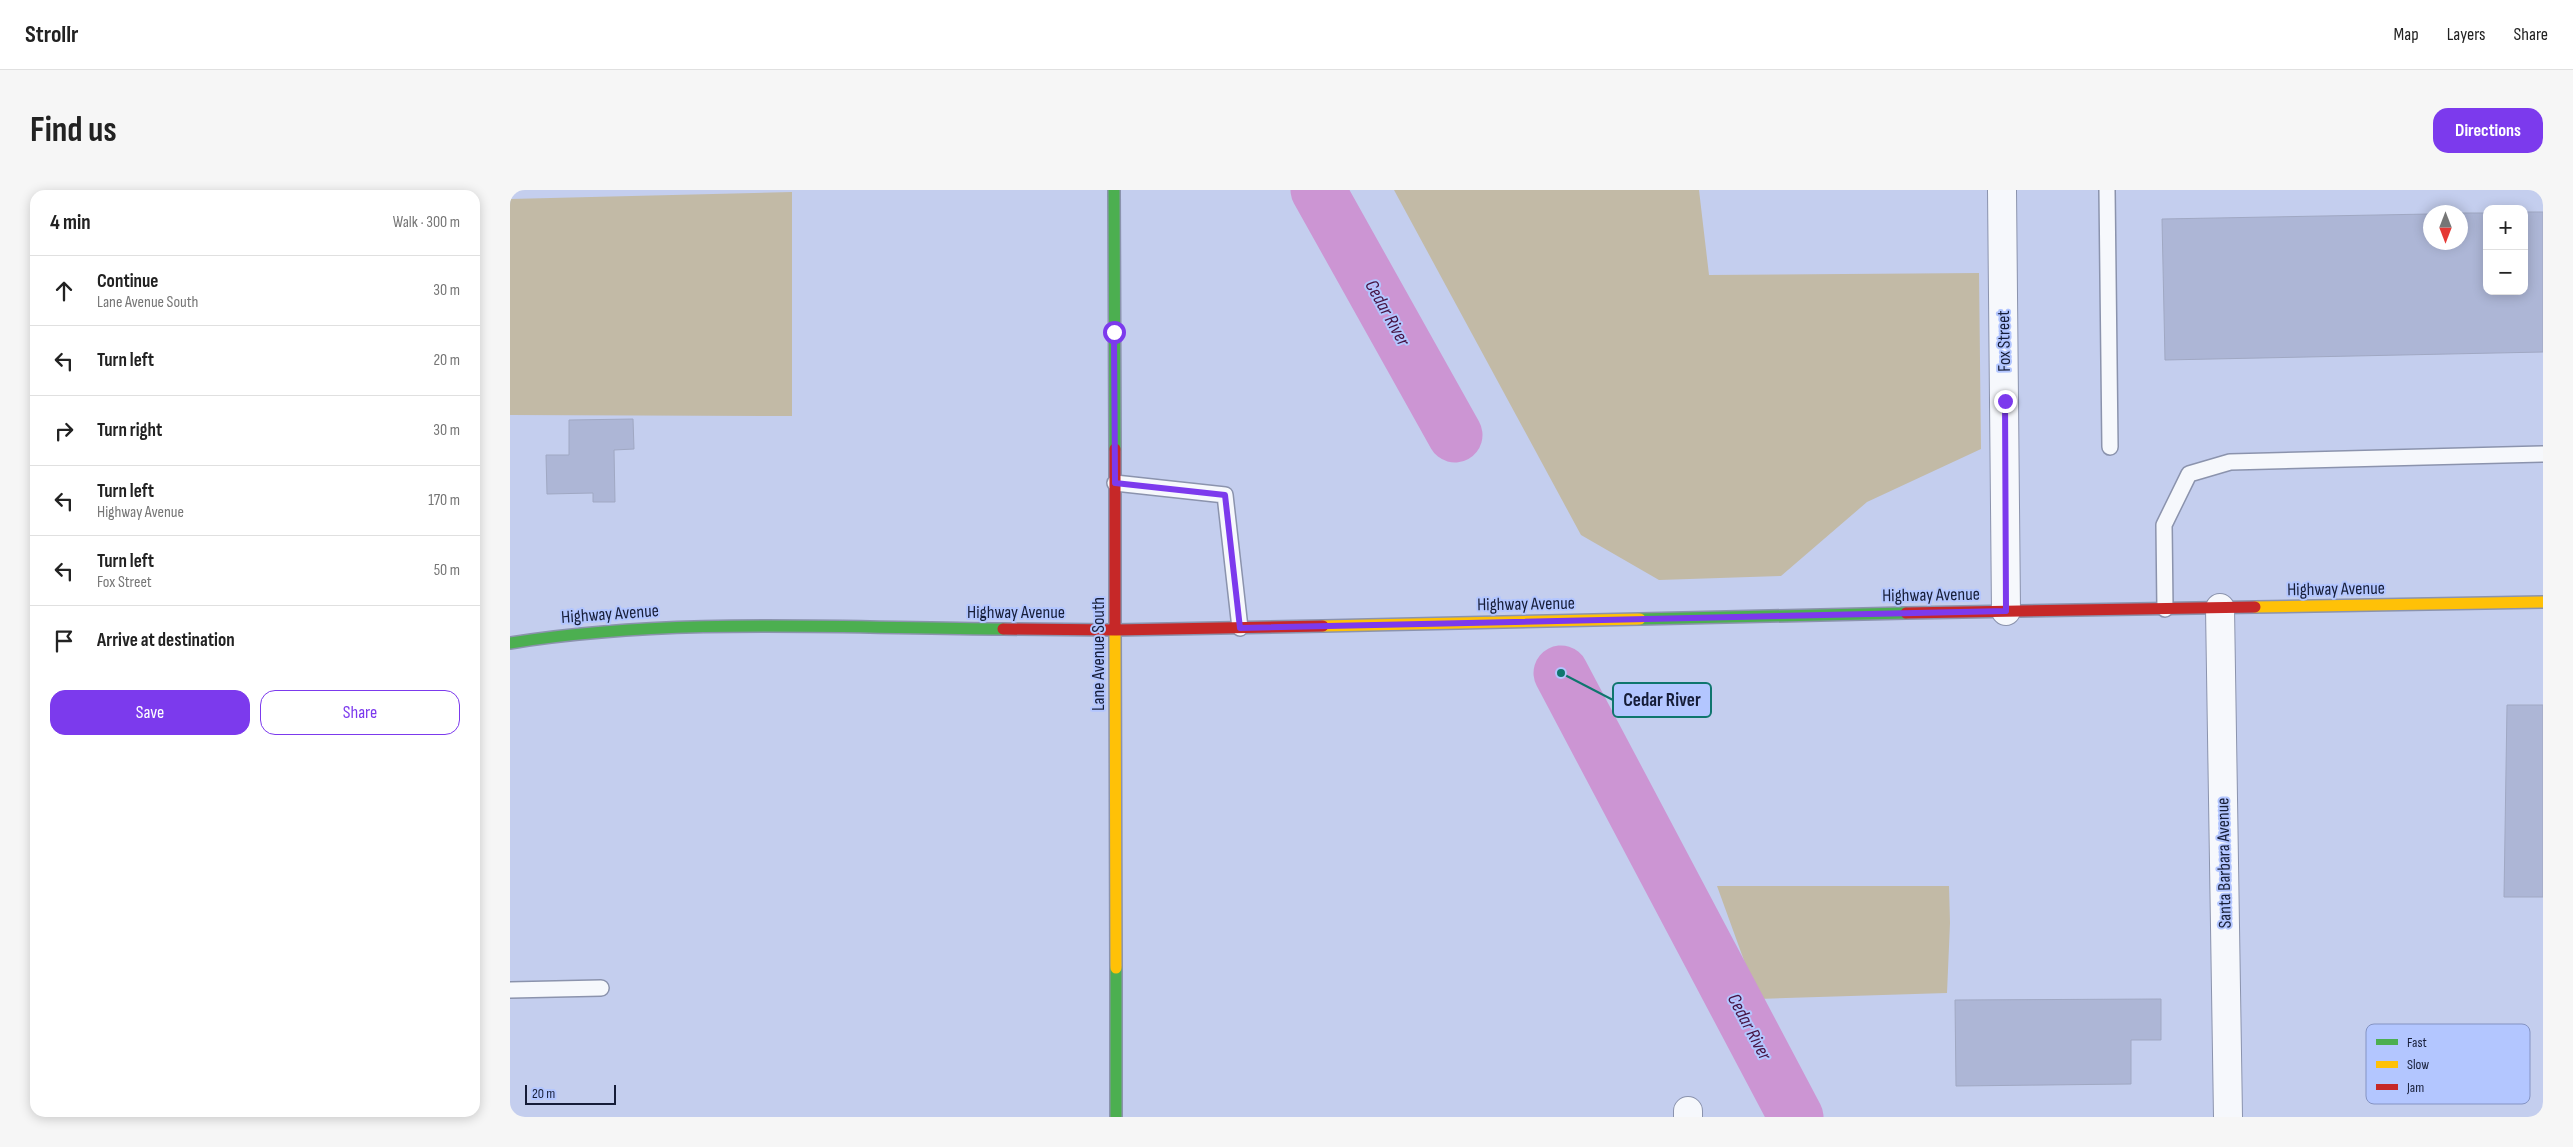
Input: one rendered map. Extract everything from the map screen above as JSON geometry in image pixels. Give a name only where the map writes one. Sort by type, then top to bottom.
[{"type":"street","name":"Lane Avenue South","points":[[1114,190],[1116,1117]]},
{"type":"street","name":"Fox Street","points":[[2002,190],[2006,611]]},
{"type":"street","name":"Highway Avenue","points":[[510,643],[619,629],[685,627],[1116,630],[2006,611],[2543,602]]},
{"type":"street","name":"Santa Barbara Avenue","points":[[2220,608],[2228,1117]]},
{"type":"lane","points":[[2107,190],[2110,447]]},
{"type":"lane","points":[[2165,609],[2164,525],[2189,474],[2230,462],[2543,454]]},
{"type":"lane","points":[[1115,483],[1225,495],[1240,628]]},
{"type":"lane","points":[[510,990],[601,988]]},
{"type":"shaded area","points":[[1394,190],[1699,190],[1709,275],[1979,273],[1981,449],[1867,502],[1781,576],[1659,580],[1581,535]]},
{"type":"shaded area","points":[[792,192],[792,416],[510,415],[510,199]]},
{"type":"shaded area","points":[[1717,886],[1949,886],[1950,923],[1947,993],[1758,999]]},
{"type":"building","points":[[2528,212],[2543,212],[2543,352],[2165,360],[2162,219],[2423,214],[2423,250],[2468,250],[2468,213],[2483,213],[2483,295],[2528,295]]},
{"type":"building","points":[[633,419],[634,449],[614,450],[615,502],[593,502],[593,493],[547,494],[546,455],[569,455],[569,420]]},
{"type":"building","points":[[2507,705],[2543,705],[2543,897],[2504,897]]},
{"type":"building","points":[[2161,999],[2161,1040],[2131,1040],[2131,1084],[1956,1086],[1955,1000]]},
{"type":"waterway","name":"Cedar River","points":[[1318,190],[1455,435]]},
{"type":"waterway","name":"Cedar River","points":[[1561,673],[1796,1117]]},
{"type":"traffic: fast","points":[[1114,190],[1115,449]]},
{"type":"traffic: fast","points":[[1640,619],[1906,613]]},
{"type":"traffic: fast","points":[[510,643],[571,635],[694,627],[818,626],[1003,629]]},
{"type":"traffic: fast","points":[[1116,968],[1116,1117]]},
{"type":"traffic: slow","points":[[2255,607],[2543,602]]},
{"type":"traffic: slow","points":[[1323,626],[1640,619]]},
{"type":"traffic: slow","points":[[1115,628],[1116,968]]},
{"type":"traffic: jam","points":[[1115,449],[1115,628]]},
{"type":"traffic: jam","points":[[1906,613],[2255,607]]},
{"type":"traffic: jam","points":[[1003,629],[1116,630],[1323,626]]},
{"type":"place","name":"Cedar River","points":[[1561,673]]},
{"type":"route","points":[[1114,332],[1115,483],[1225,495],[1240,628],[2006,611],[2005,401]]}]
